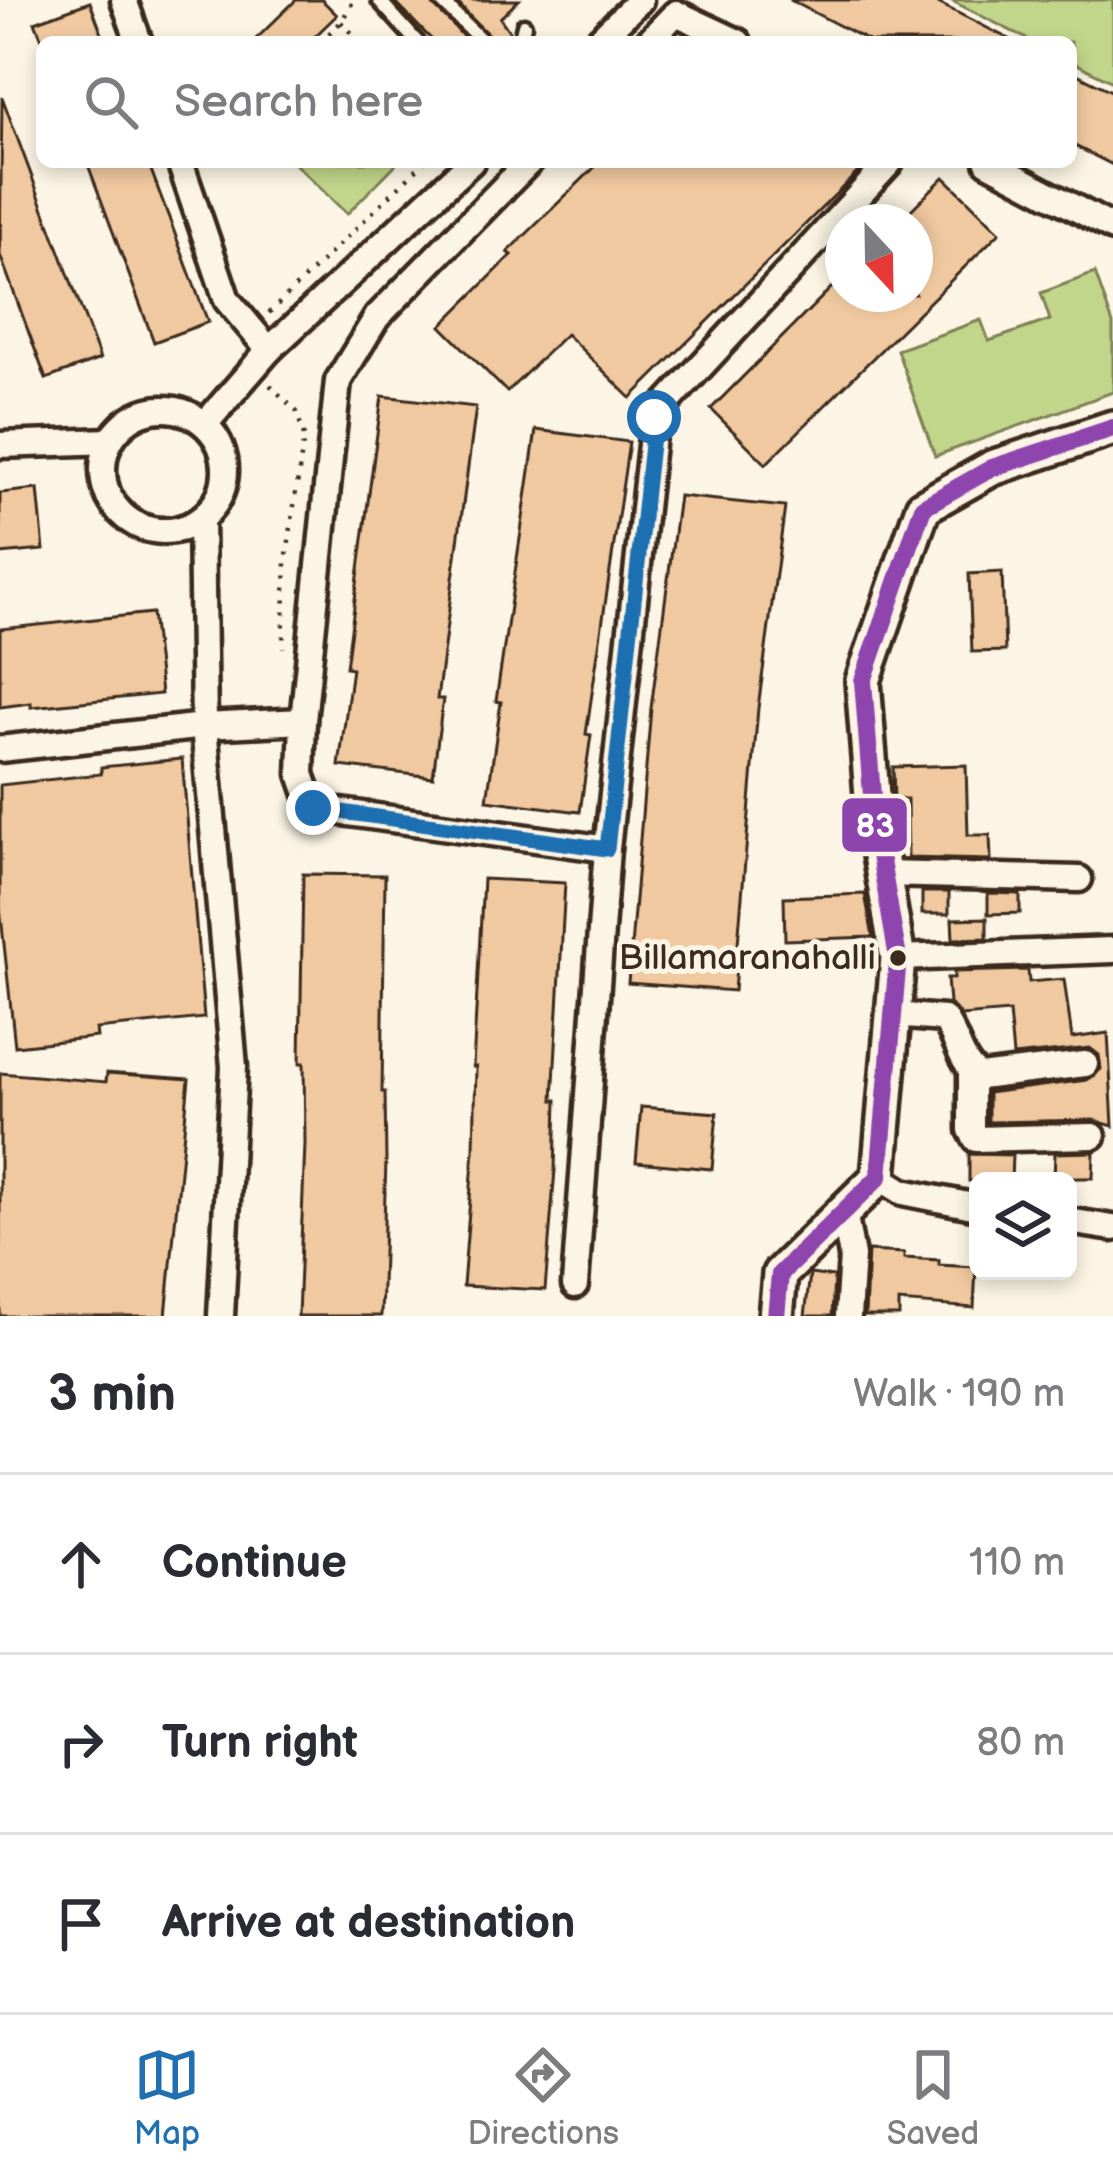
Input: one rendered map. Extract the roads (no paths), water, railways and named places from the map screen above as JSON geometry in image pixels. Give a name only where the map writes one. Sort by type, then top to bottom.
[{"type":"street","points":[[124,0],[137,36]]},
{"type":"street","points":[[603,36],[640,0]]},
{"type":"street","points":[[654,36],[676,14],[725,36]]},
{"type":"street","points":[[182,168],[227,300],[269,350]]},
{"type":"street","points":[[205,424],[269,350],[465,168]]},
{"type":"street","points":[[524,168],[376,317],[338,381],[301,774],[313,808],[607,849]]},
{"type":"street","points":[[575,1285],[607,849],[654,417],[884,168]]},
{"type":"street","points":[[999,168],[1113,228]]},
{"type":"street","points":[[153,410],[181,411],[205,424],[221,446],[226,472],[219,499],[201,520],[176,530],[148,529],[124,517],[105,481],[110,441],[128,420],[153,410]]},
{"type":"street","points":[[776,1316],[780,1274],[879,1177],[898,958],[874,821],[863,681],[923,507],[992,468],[1113,428]]},
{"type":"street","points":[[0,445],[110,441]]},
{"type":"street","points":[[201,520],[204,726],[233,1067],[221,1316]]},
{"type":"street","points":[[0,749],[204,726],[303,721]]},
{"type":"street","points":[[883,874],[1078,879]]},
{"type":"street","points":[[898,958],[1113,950]]},
{"type":"street","points":[[893,1015],[944,1019],[955,1034],[966,1068],[980,1077],[1085,1064]]},
{"type":"street","points":[[971,1072],[971,1130],[976,1138],[1094,1136]]},
{"type":"street","points":[[879,1177],[903,1192],[969,1205]]},
{"type":"street","points":[[844,1211],[852,1256],[848,1316]]},
{"type":"street","points":[[1077,1222],[1113,1228]]},
{"type":"lane","points":[[377,0],[411,36]]},
{"type":"lane","points":[[440,0],[478,36]]},
{"type":"lane","points":[[521,36],[524,25]]},
{"type":"place","name":"Billamaranahalli","points":[[898,958]]}]
